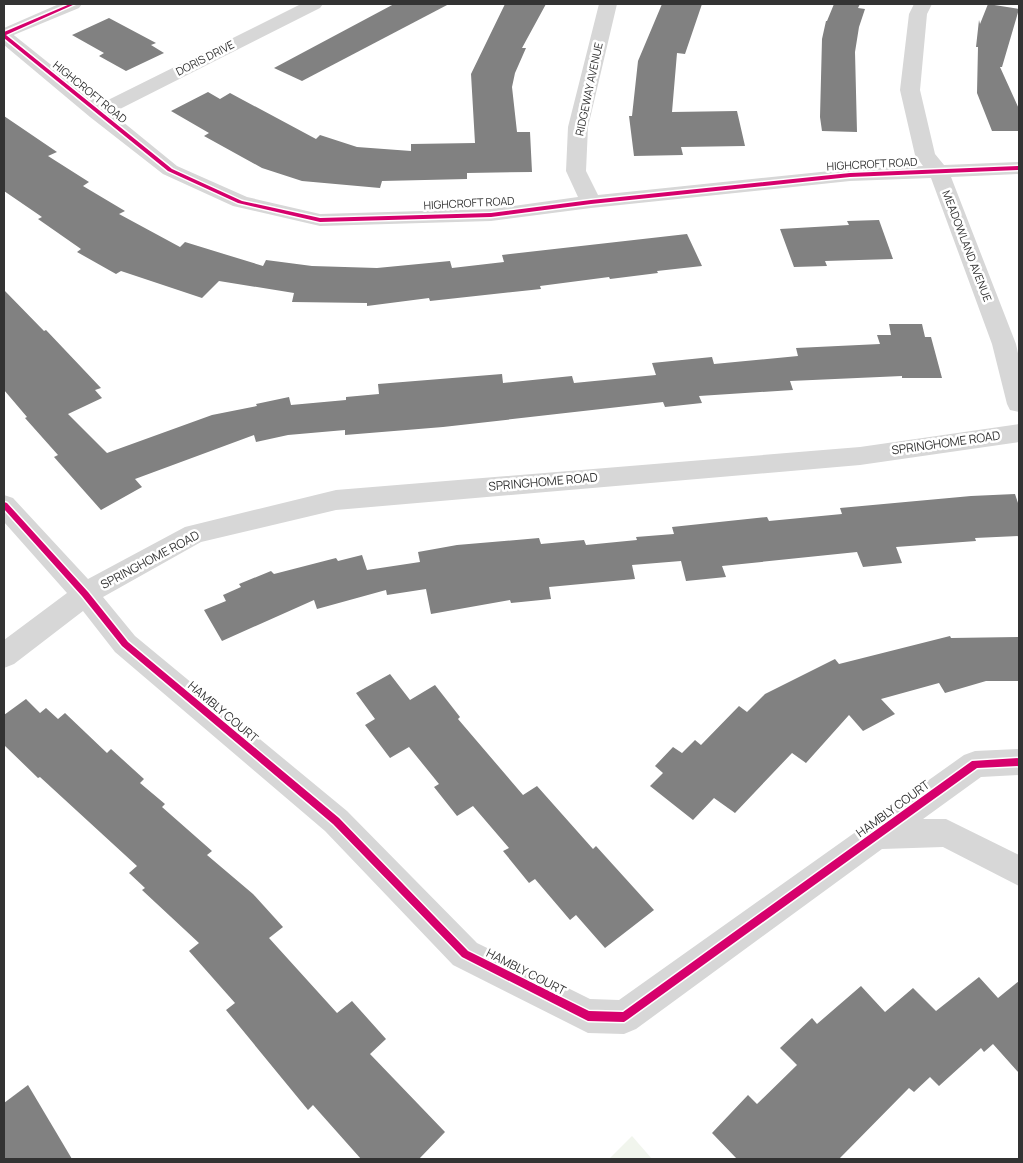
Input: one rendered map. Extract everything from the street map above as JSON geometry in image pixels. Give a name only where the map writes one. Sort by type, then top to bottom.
[{"type":"street","points":[[4,35],[73,4]]},
{"type":"street","name":"DORIS DRIVE","points":[[97,112],[314,4]]},
{"type":"street","name":"RIDGEWAY AVENUE","points":[[591,202],[576,171],[578,127],[608,4]]},
{"type":"street","name":"MEADOWLAND AVENUE","points":[[923,4],[918,14],[910,90],[925,155],[939,172],[1004,344],[1019,404]]},
{"type":"street","name":"HIGHCROFT ROAD","points":[[4,35],[170,170],[240,202],[320,220],[491,215],[591,202],[850,175],[1019,168]]},
{"type":"street","name":"SPRINGHOME ROAD","points":[[4,656],[85,594],[194,534],[336,500],[860,456],[1019,433]]},
{"type":"street","name":"HAMBLY COURT","points":[[4,505],[85,594],[126,644],[336,821],[465,954],[588,1016],[624,1017],[975,764],[1019,762]]},
{"type":"street","name":"HAMBLY COURT","points":[[876,835],[946,833],[1019,871]]},
{"type":"shaded area","points":[[632,1136],[652,1159],[609,1159]]},
{"type":"building","points":[[394,4],[449,4],[302,81],[274,68]]},
{"type":"building","points":[[505,4],[546,4],[522,48],[526,48],[515,73],[512,87],[517,132],[530,132],[532,172],[467,173],[467,179],[382,181],[380,188],[302,181],[262,168],[204,136],[209,133],[171,111],[208,92],[220,99],[230,93],[316,139],[320,135],[357,147],[411,151],[411,144],[475,143],[471,74]]},
{"type":"building","points":[[662,4],[702,4],[685,54],[677,53],[672,112],[737,111],[745,146],[681,147],[683,155],[634,156],[629,116],[632,116],[638,61]]},
{"type":"building","points":[[834,4],[860,4],[858,8],[865,9],[859,27],[855,52],[857,132],[822,131],[820,117],[822,39],[826,21]]},
{"type":"building","points":[[988,4],[1019,9],[1002,67],[1000,67],[1019,109],[1019,131],[992,131],[977,93],[978,47],[976,47],[979,20],[980,24]]},
{"type":"building","points":[[109,18],[156,43],[151,45],[164,53],[126,71],[99,56],[104,53],[72,35]]},
{"type":"building","points":[[4,116],[57,152],[48,156],[89,182],[83,186],[125,211],[119,214],[180,247],[185,242],[263,266],[266,260],[312,266],[377,268],[450,261],[452,268],[504,262],[502,255],[687,234],[702,266],[610,279],[609,277],[540,286],[541,289],[430,301],[429,298],[367,306],[367,303],[292,302],[294,293],[219,281],[202,298],[121,271],[116,274],[77,252],[81,249],[38,219],[42,217],[4,191]]},
{"type":"building","points":[[879,220],[893,259],[825,261],[827,266],[794,267],[780,229],[849,225],[847,221]]},
{"type":"building","points":[[4,290],[44,331],[46,330],[101,388],[95,390],[102,398],[68,414],[107,453],[212,415],[289,397],[291,405],[346,400],[346,397],[379,394],[378,384],[502,374],[503,383],[572,376],[574,383],[656,375],[652,363],[712,357],[714,364],[798,356],[796,348],[880,344],[877,335],[891,335],[889,324],[922,324],[925,337],[931,337],[942,378],[902,378],[902,376],[790,381],[793,390],[699,396],[702,403],[665,407],[663,402],[443,427],[345,435],[345,430],[288,435],[256,442],[254,435],[135,479],[142,487],[101,510],[54,457],[58,455],[25,418],[27,417],[4,390]]},
{"type":"building","points":[[1015,494],[1019,506],[1019,536],[975,538],[976,541],[896,547],[902,563],[863,567],[857,552],[722,566],[726,577],[686,581],[681,561],[632,565],[635,579],[549,587],[551,599],[511,603],[510,600],[431,614],[426,589],[387,595],[386,590],[317,609],[314,600],[222,641],[204,610],[226,601],[223,595],[241,587],[239,584],[271,571],[274,574],[336,558],[338,561],[362,555],[367,570],[420,562],[418,552],[457,545],[539,538],[541,544],[584,540],[586,545],[637,540],[636,537],[674,534],[672,527],[767,517],[769,521],[842,514],[840,508],[971,496]]},
{"type":"building","points":[[950,636],[951,638],[1019,637],[1019,681],[986,681],[945,693],[939,683],[881,699],[895,714],[863,731],[849,715],[806,763],[792,753],[735,813],[714,798],[693,820],[650,786],[663,773],[655,766],[673,747],[682,753],[695,740],[701,745],[739,706],[747,712],[765,694],[835,659],[839,664]]},
{"type":"building","points":[[390,674],[410,700],[435,685],[460,717],[458,719],[523,795],[537,786],[593,849],[596,846],[654,910],[605,948],[576,915],[570,920],[535,879],[529,883],[503,851],[509,848],[473,806],[457,816],[434,787],[439,784],[409,747],[390,758],[365,725],[375,719],[356,693]]},
{"type":"building","points":[[26,699],[40,713],[46,708],[58,719],[65,713],[107,753],[111,749],[144,779],[140,783],[165,804],[162,807],[212,851],[207,855],[253,894],[283,927],[269,938],[337,1013],[352,1001],[386,1039],[370,1054],[445,1132],[419,1159],[361,1159],[313,1105],[308,1110],[226,1010],[235,1003],[189,951],[199,943],[142,890],[145,888],[129,873],[137,866],[40,777],[38,778],[4,745],[4,715]]},
{"type":"building","points":[[979,977],[998,998],[1019,981],[1019,1073],[993,1044],[984,1052],[981,1048],[939,1086],[930,1077],[914,1092],[909,1088],[839,1159],[737,1159],[712,1133],[748,1095],[757,1104],[797,1065],[780,1048],[812,1018],[817,1024],[861,986],[885,1012],[913,988],[936,1011]]},
{"type":"building","points":[[28,1085],[72,1159],[4,1159],[4,1103]]},
{"type":"cycle path","points":[[4,34],[73,4]]},
{"type":"cycle path","points":[[4,36],[170,170],[240,202],[320,220],[491,215],[591,202],[850,175],[1019,168]]},
{"type":"cycle path","points":[[4,505],[85,594],[125,644],[336,821],[465,954],[588,1016],[624,1017],[975,764],[1019,762]]}]
